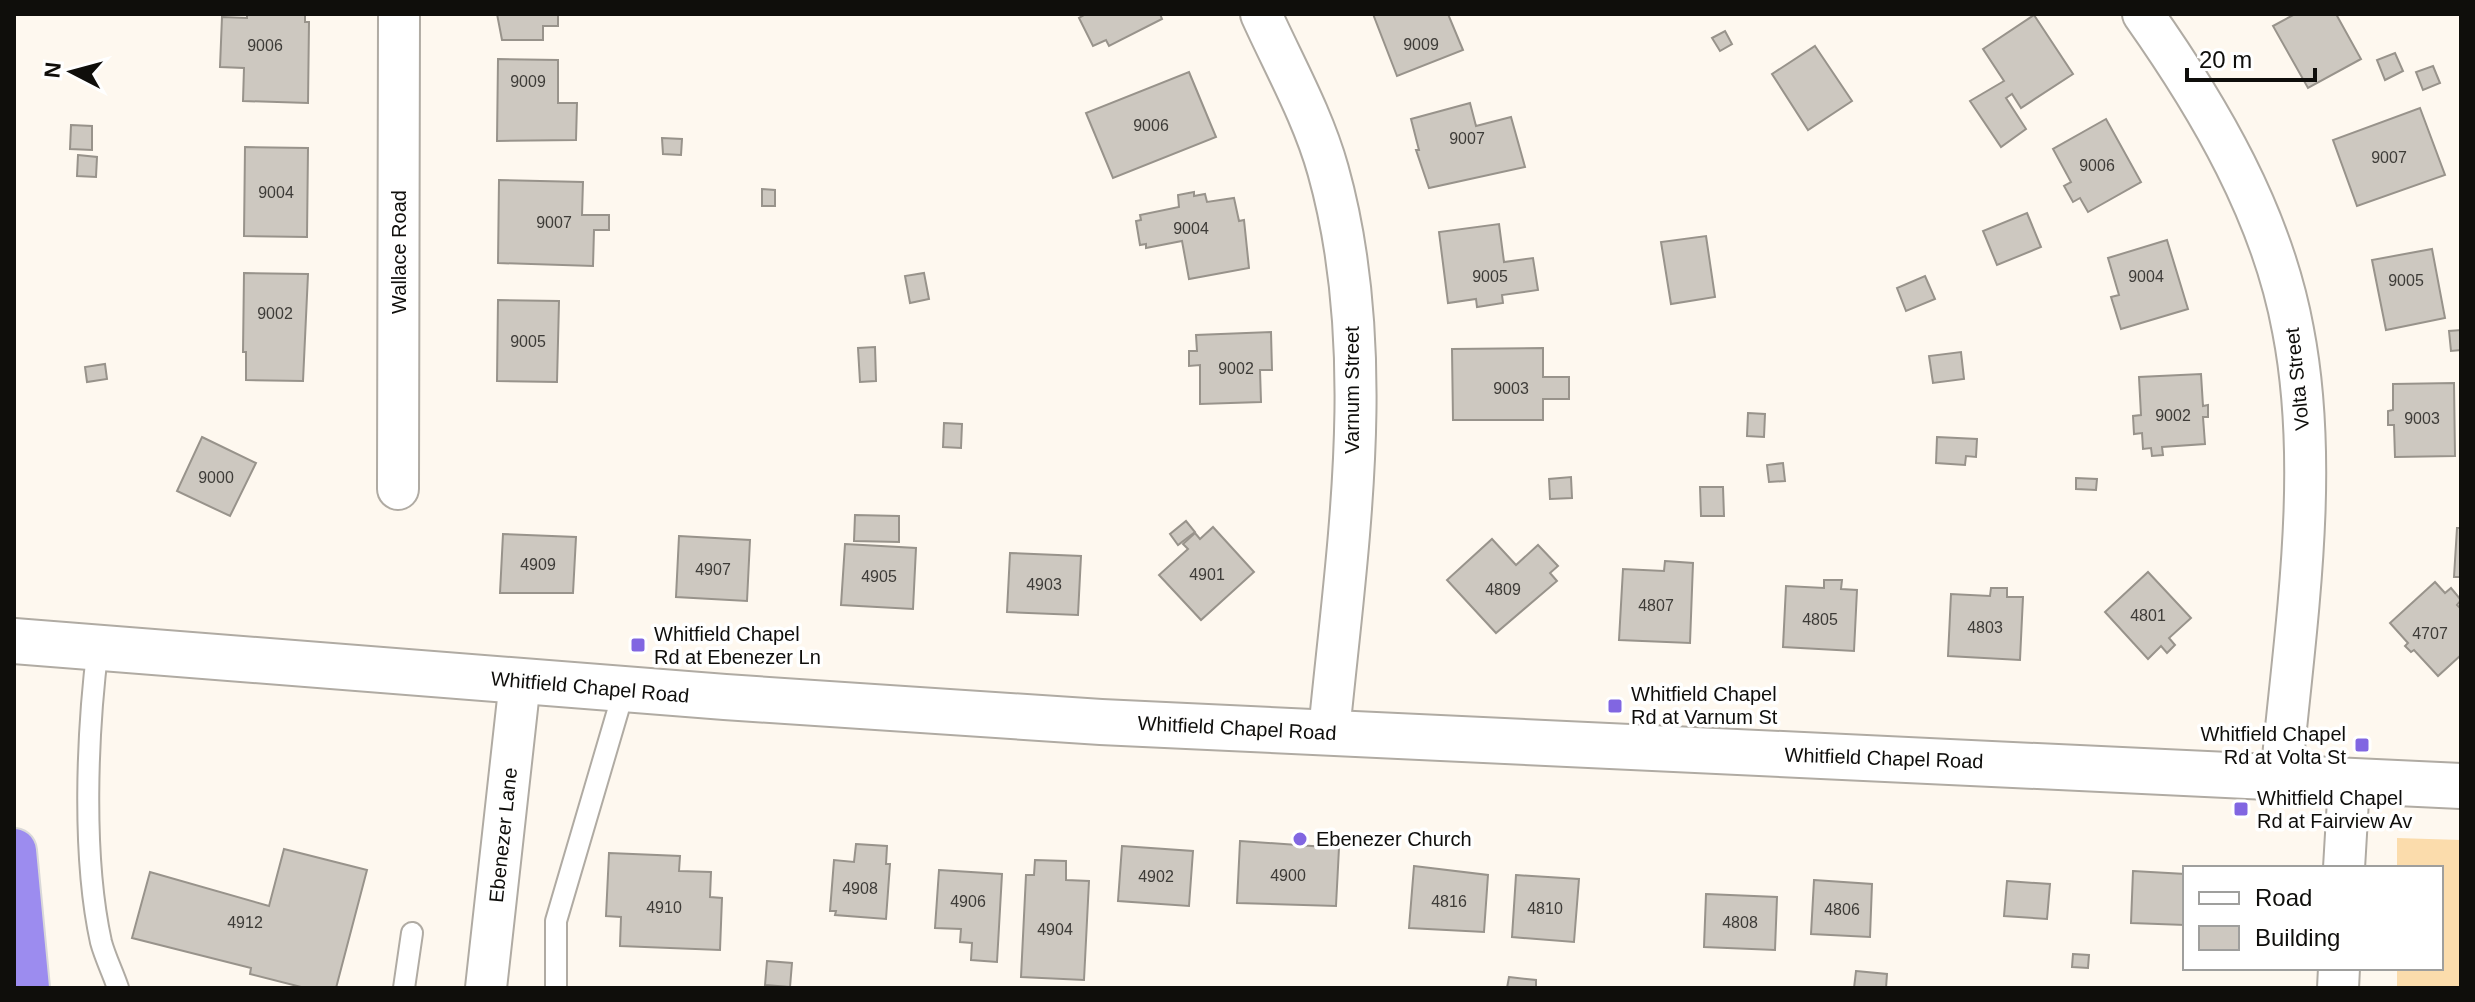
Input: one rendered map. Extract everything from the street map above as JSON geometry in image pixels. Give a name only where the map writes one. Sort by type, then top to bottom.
[{"type":"highway","points":[[14,851],[27,988]]},
{"type":"street","name":"Wallace Road","points":[[398,489],[399,14]]},
{"type":"street","name":"Varnum Street","points":[[1261,14],[1327,166],[1336,201],[1353,327],[1356,364],[1352,471],[1329,732]]},
{"type":"street","name":"Volta Street","points":[[2143,14],[2194,86],[2259,218],[2293,329],[2302,387],[2303,469],[2299,587],[2281,779]]},
{"type":"street","name":"Whitfield Chapel Road","points":[[14,641],[624,690],[1101,722],[2461,786]]},
{"type":"street","name":"Ebenezer Lane","points":[[486,988],[520,681]]},
{"type":"street","points":[[2344,866],[2349,783]]},
{"type":"lane","points":[[86,645],[92,870],[101,943],[118,988]]},
{"type":"lane","points":[[556,988],[556,921],[624,690]]},
{"type":"lane","points":[[404,988],[412,933]]},
{"type":"shaded area","points":[[2397,838],[2461,840],[2461,988],[2397,988],[2397,970],[2443,970],[2443,866],[2397,866]]},
{"type":"building","points":[[247,14],[305,14],[305,22],[309,22],[308,103],[243,101],[244,68],[220,67],[222,17],[247,18]]},
{"type":"building","points":[[497,14],[558,14],[558,26],[543,26],[543,40],[502,40]]},
{"type":"building","points":[[1086,14],[1160,14],[1162,19],[1109,46],[1106,40],[1093,46],[1079,18]]},
{"type":"building","points":[[1373,14],[1448,14],[1463,50],[1397,76]]},
{"type":"building","points":[[2295,14],[2336,14],[2361,59],[2308,88],[2273,26]]},
{"type":"building","points":[[2034,15],[2073,74],[2021,108],[2012,94],[2006,98],[2026,129],[2001,147],[1970,101],[2004,81],[1983,49]]},
{"type":"building","points":[[1725,31],[1732,44],[1720,51],[1712,38]]},
{"type":"building","points":[[1815,46],[1852,101],[1808,130],[1772,74]]},
{"type":"building","points":[[2395,53],[2403,71],[2385,80],[2377,60]]},
{"type":"building","points":[[498,59],[558,60],[558,103],[577,103],[576,140],[497,141]]},
{"type":"building","points":[[2433,66],[2440,83],[2423,90],[2416,72]]},
{"type":"building","points":[[1189,72],[1216,137],[1113,178],[1086,113]]},
{"type":"building","points":[[1470,103],[1476,126],[1511,117],[1525,167],[1429,188],[1416,150],[1419,150],[1411,119]]},
{"type":"building","points":[[2420,108],[2445,175],[2357,206],[2333,140]]},
{"type":"building","points":[[2106,119],[2141,182],[2088,212],[2080,198],[2073,202],[2064,186],[2071,182],[2053,149]]},
{"type":"building","points":[[71,125],[92,126],[92,150],[70,149]]},
{"type":"building","points":[[662,138],[682,139],[681,155],[663,154]]},
{"type":"building","points":[[245,147],[308,148],[307,237],[244,236]]},
{"type":"building","points":[[78,155],[97,157],[96,177],[77,176]]},
{"type":"building","points":[[499,180],[583,182],[582,215],[609,215],[609,230],[594,230],[593,266],[498,263]]},
{"type":"building","points":[[762,189],[775,190],[775,206],[762,206]]},
{"type":"building","points":[[1194,192],[1194,196],[1205,194],[1207,202],[1234,198],[1239,221],[1244,220],[1249,268],[1189,279],[1182,241],[1146,248],[1146,244],[1140,245],[1136,221],[1141,220],[1140,215],[1179,207],[1178,195]]},
{"type":"building","points":[[2027,213],[2041,247],[1997,265],[1983,231]]},
{"type":"building","points":[[1499,224],[1504,262],[1533,258],[1538,290],[1502,295],[1503,303],[1477,307],[1476,299],[1448,303],[1439,232]]},
{"type":"building","points":[[1706,236],[1715,297],[1671,304],[1661,242]]},
{"type":"building","points":[[2167,240],[2188,309],[2121,329],[2111,297],[2119,295],[2108,258]]},
{"type":"building","points":[[2432,249],[2445,318],[2386,330],[2372,260]]},
{"type":"building","points":[[244,273],[308,274],[303,381],[246,380],[246,352],[243,352]]},
{"type":"building","points":[[924,273],[929,299],[910,303],[905,276]]},
{"type":"building","points":[[1925,276],[1935,299],[1906,311],[1897,288]]},
{"type":"building","points":[[498,300],[559,301],[557,382],[497,381]]},
{"type":"building","points":[[2461,330],[2461,350],[2451,351],[2449,331]]},
{"type":"building","points":[[1271,332],[1272,370],[1260,370],[1261,402],[1200,404],[1200,365],[1189,366],[1189,351],[1197,351],[1196,335]]},
{"type":"building","points":[[875,347],[876,381],[860,382],[858,348]]},
{"type":"building","points":[[1543,348],[1543,377],[1569,377],[1569,399],[1543,399],[1543,420],[1453,420],[1452,349]]},
{"type":"building","points":[[1961,352],[1964,379],[1933,383],[1929,356]]},
{"type":"building","points":[[105,364],[107,379],[87,382],[85,367]]},
{"type":"building","points":[[2201,374],[2203,406],[2208,405],[2208,417],[2203,417],[2205,444],[2162,447],[2163,455],[2152,456],[2151,448],[2143,449],[2142,433],[2134,434],[2133,416],[2141,415],[2139,377]]},
{"type":"building","points":[[2454,383],[2455,456],[2395,457],[2394,425],[2388,425],[2388,411],[2393,410],[2393,384]]},
{"type":"building","points":[[1748,413],[1765,414],[1764,437],[1747,436]]},
{"type":"building","points":[[944,423],[962,424],[961,448],[943,447]]},
{"type":"building","points":[[202,437],[256,463],[230,516],[177,491]]},
{"type":"building","points":[[1937,437],[1977,439],[1976,457],[1966,456],[1965,465],[1936,463]]},
{"type":"building","points":[[1783,463],[1785,481],[1769,482],[1767,465]]},
{"type":"building","points":[[1571,477],[1572,498],[1550,499],[1549,479]]},
{"type":"building","points":[[2076,478],[2097,479],[2096,490],[2076,489]]},
{"type":"building","points":[[1700,487],[1723,487],[1724,516],[1701,516]]},
{"type":"building","points":[[855,515],[899,516],[899,542],[854,541]]},
{"type":"building","points":[[1186,521],[1195,532],[1178,545],[1170,534]]},
{"type":"building","points":[[1213,527],[1254,572],[1201,620],[1159,575],[1188,549],[1183,544],[1195,533],[1200,539]]},
{"type":"building","points":[[2457,528],[2461,528],[2461,577],[2454,577]]},
{"type":"building","points":[[503,534],[576,537],[573,593],[500,593]]},
{"type":"building","points":[[679,536],[750,540],[747,601],[676,597]]},
{"type":"building","points":[[1492,539],[1516,565],[1538,545],[1558,566],[1550,573],[1557,581],[1496,633],[1447,580]]},
{"type":"building","points":[[845,544],[916,548],[913,609],[841,605]]},
{"type":"building","points":[[1010,553],[1081,556],[1078,615],[1007,612]]},
{"type":"building","points":[[1665,561],[1693,563],[1690,643],[1619,640],[1623,569],[1664,571]]},
{"type":"building","points":[[2148,572],[2191,618],[2169,638],[2175,645],[2167,653],[2161,646],[2148,659],[2105,612]]},
{"type":"building","points":[[1824,580],[1842,580],[1841,589],[1857,590],[1854,651],[1783,647],[1786,586],[1824,588]]},
{"type":"building","points":[[2435,582],[2445,593],[2451,588],[2461,600],[2457,605],[2461,609],[2461,655],[2438,676],[2414,650],[2411,652],[2405,646],[2408,643],[2390,623]]},
{"type":"building","points":[[1991,588],[2007,588],[2007,597],[2023,597],[2020,660],[1948,656],[1951,594],[1990,596]]},
{"type":"building","points":[[1240,841],[1339,848],[1336,906],[1237,903]]},
{"type":"building","points":[[856,844],[887,846],[886,864],[890,864],[886,919],[835,915],[836,911],[830,911],[834,860],[854,862]]},
{"type":"building","points":[[1122,846],[1193,851],[1189,906],[1118,901]]},
{"type":"building","points":[[284,849],[367,870],[336,988],[305,988],[250,974],[251,968],[132,938],[150,872],[269,906]]},
{"type":"building","points":[[609,853],[680,856],[679,871],[711,872],[710,897],[722,898],[720,950],[620,946],[621,917],[606,916]]},
{"type":"building","points":[[1035,860],[1066,861],[1066,880],[1089,881],[1084,980],[1021,977],[1026,875],[1034,875]]},
{"type":"building","points":[[1414,866],[1488,875],[1484,932],[1409,928]]},
{"type":"building","points":[[939,870],[1002,874],[997,962],[971,960],[972,943],[960,942],[961,929],[935,928]]},
{"type":"building","points":[[2133,871],[2183,874],[2183,925],[2131,923]]},
{"type":"building","points":[[1516,875],[1579,879],[1574,942],[1512,937]]},
{"type":"building","points":[[1814,880],[1872,884],[1870,937],[1811,934]]},
{"type":"building","points":[[2007,881],[2050,884],[2047,919],[2004,916]]},
{"type":"building","points":[[1706,894],[1777,897],[1775,950],[1704,947]]},
{"type":"building","points":[[2073,954],[2089,955],[2088,968],[2072,967]]},
{"type":"building","points":[[767,961],[792,963],[790,987],[765,985]]},
{"type":"building","points":[[1856,971],[1887,974],[1886,988],[1854,988]]},
{"type":"building","points":[[1509,977],[1536,980],[1536,988],[1507,988]]},
{"type":"place","name":"Whitfield Chapel Rd at Ebenezer Ln","points":[[638,645]]},
{"type":"place","name":"Whitfield Chapel Rd at Varnum St","points":[[1615,706]]},
{"type":"place","name":"Whitfield Chapel Rd at Volta St","points":[[2362,745]]},
{"type":"place","name":"Whitfield Chapel Rd at Fairview Av","points":[[2241,809]]},
{"type":"place","name":"Ebenezer Church","points":[[1300,839]]}]
